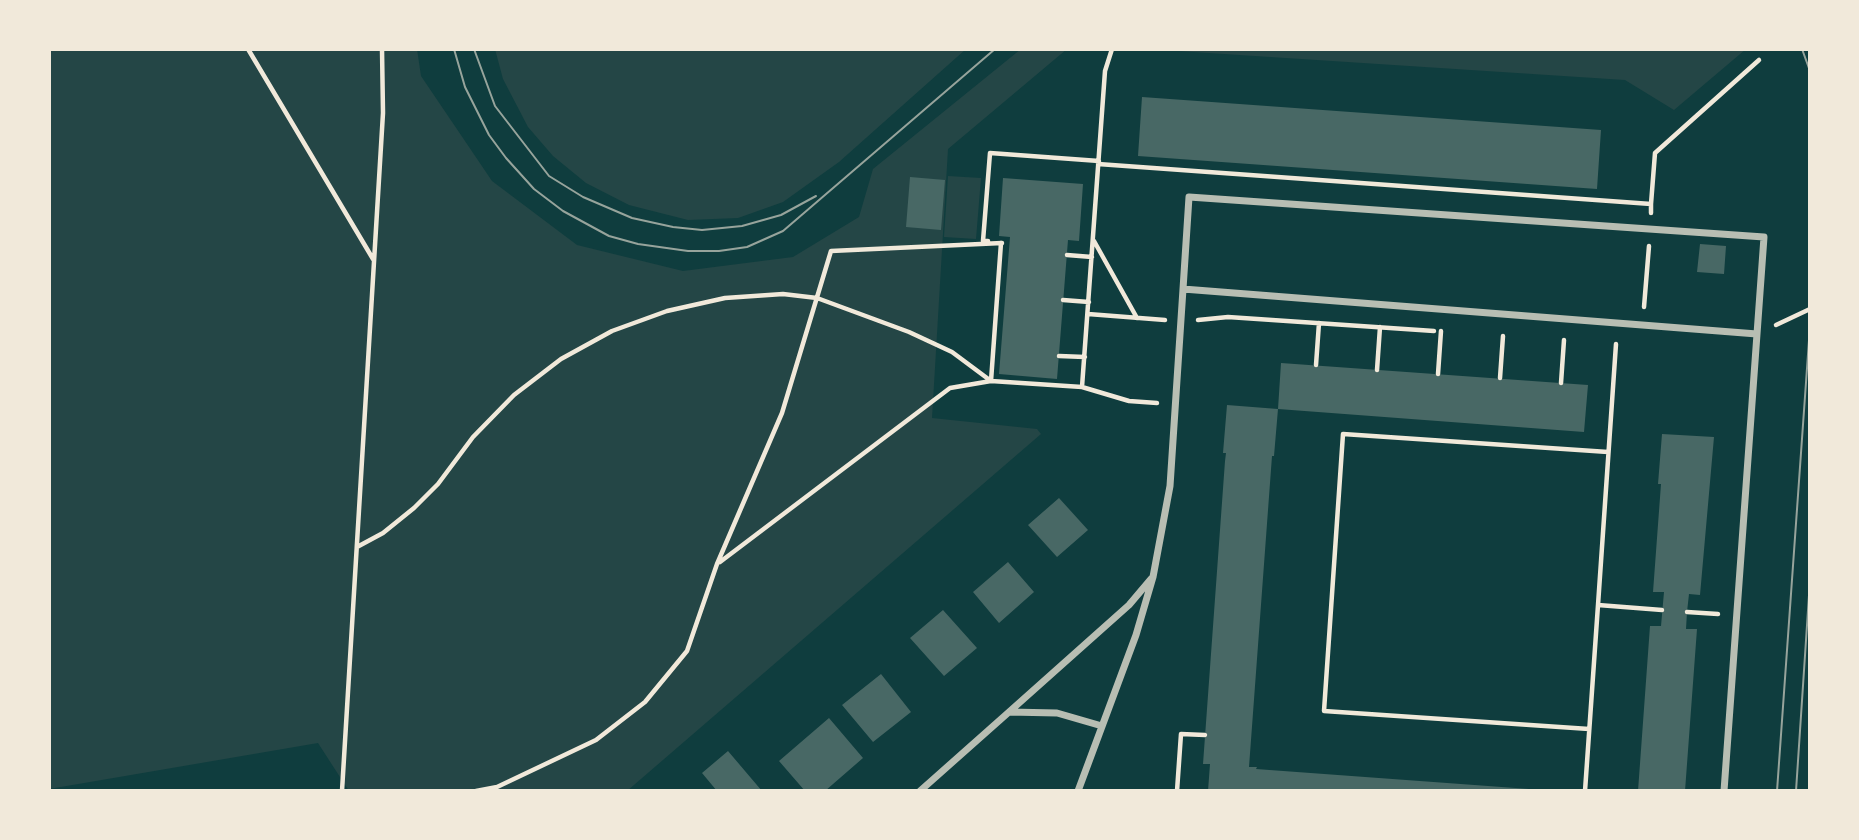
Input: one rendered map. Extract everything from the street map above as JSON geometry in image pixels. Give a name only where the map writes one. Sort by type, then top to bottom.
[{"type":"street","points":[[1078,791],[1136,635],[1153,577],[1170,486],[1189,197],[1764,237],[1724,791]]},
{"type":"street","points":[[1183,289],[1758,334]]},
{"type":"street","points":[[920,791],[1129,605],[1153,577]]},
{"type":"street","points":[[1009,712],[1057,713],[1102,726]]},
{"type":"path","points":[[248,49],[373,260]]},
{"type":"path","points":[[342,791],[383,113],[382,49]]},
{"type":"path","points":[[1083,387],[1105,71],[1112,49]]},
{"type":"path","points":[[1651,204],[1655,153],[1759,60]]},
{"type":"path","points":[[1002,243],[983,241],[990,153],[1099,161]]},
{"type":"path","points":[[1093,240],[1137,317]]},
{"type":"path","points":[[476,791],[497,787],[596,740],[645,702],[687,651],[717,564],[782,412],[831,251],[1002,243]]},
{"type":"path","points":[[991,381],[1002,243]]},
{"type":"path","points":[[1067,255],[1092,257]]},
{"type":"path","points":[[357,547],[383,533],[414,508],[438,484],[472,437],[514,395],[561,359],[612,331],[667,310],[725,298],[783,294],[817,298],[909,332],[952,352],[991,381]]},
{"type":"path","points":[[1063,300],[1088,302]]},
{"type":"path","points":[[1758,334],[1810,309]]},
{"type":"path","points":[[1088,314],[1181,321],[1228,317],[1453,332]]},
{"type":"path","points":[[1316,365],[1319,323]]},
{"type":"path","points":[[1377,370],[1380,327]]},
{"type":"path","points":[[1438,374],[1441,331]]},
{"type":"path","points":[[1491,335],[1515,337]]},
{"type":"path","points":[[1500,378],[1503,336]]},
{"type":"path","points":[[1552,340],[1577,341]]},
{"type":"path","points":[[1561,383],[1564,340]]},
{"type":"path","points":[[1603,344],[1629,345]]},
{"type":"path","points":[[1585,791],[1616,344]]},
{"type":"path","points":[[1059,356],[1085,357]]},
{"type":"path","points":[[717,564],[950,388],[991,381],[1083,387],[1129,401],[1175,405]]},
{"type":"path","points":[[1590,729],[1325,710],[1329,641],[1343,434],[1608,452]]},
{"type":"path","points":[[1598,605],[1662,610]]},
{"type":"path","points":[[1687,612],[1737,615]]},
{"type":"path","points":[[1177,791],[1181,734],[1205,735]]},
{"type":"shaded area","points":[[49,49],[417,49],[421,76],[492,181],[577,245],[683,271],[793,257],[859,217],[873,169],[1021,49],[1067,49],[948,149],[932,418],[1037,429],[1041,434],[627,791],[349,791],[318,743],[49,789]]},
{"type":"shaded area","points":[[495,49],[966,49],[839,162],[783,202],[738,218],[688,220],[629,205],[586,183],[553,156],[528,127],[503,79]]},
{"type":"shaded area","points":[[1147,49],[1746,49],[1674,110],[1625,80]]},
{"type":"shaded area","points":[[948,176],[981,178],[976,239],[944,237]]},
{"type":"building","points":[[1142,97],[1601,130],[1597,189],[1138,156]]},
{"type":"building","points":[[910,177],[945,180],[941,230],[906,227]]},
{"type":"building","points":[[1003,178],[1083,184],[1079,241],[1068,240],[1057,379],[999,374],[1010,237],[999,236]]},
{"type":"building","points":[[1700,244],[1726,246],[1724,274],[1697,272]]},
{"type":"building","points":[[1281,363],[1588,385],[1584,432],[1278,409]]},
{"type":"building","points":[[1227,405],[1278,409],[1272,456],[1249,767],[1529,791],[1208,791],[1210,764],[1203,764],[1226,453],[1223,453]]},
{"type":"building","points":[[1662,434],[1714,437],[1700,595],[1689,594],[1687,612],[1686,629],[1697,629],[1685,791],[1638,791],[1650,626],[1661,626],[1664,592],[1653,592]]},
{"type":"building","points":[[1059,498],[1088,530],[1057,557],[1028,525]]},
{"type":"building","points":[[1008,562],[1034,592],[999,623],[973,592]]},
{"type":"building","points":[[943,610],[977,648],[944,676],[910,638]]},
{"type":"building","points":[[881,674],[911,712],[873,742],[842,705]]},
{"type":"building","points":[[829,718],[863,758],[825,791],[805,791],[779,761]]},
{"type":"building","points":[[728,751],[762,791],[717,791],[702,773]]},
{"type":"tram line","points":[[454,49],[465,87],[489,135],[534,189],[563,211],[609,236],[638,244],[688,251],[747,247],[783,231],[995,49]]},
{"type":"tram line","points":[[474,49],[495,106],[549,176],[583,197],[632,218],[702,230],[742,226],[781,215],[816,196]]},
{"type":"tram line","points":[[1802,49],[1810,71]]},
{"type":"tram line","points":[[1777,791],[1810,326]]},
{"type":"tram line","points":[[1796,791],[1810,580]]}]
